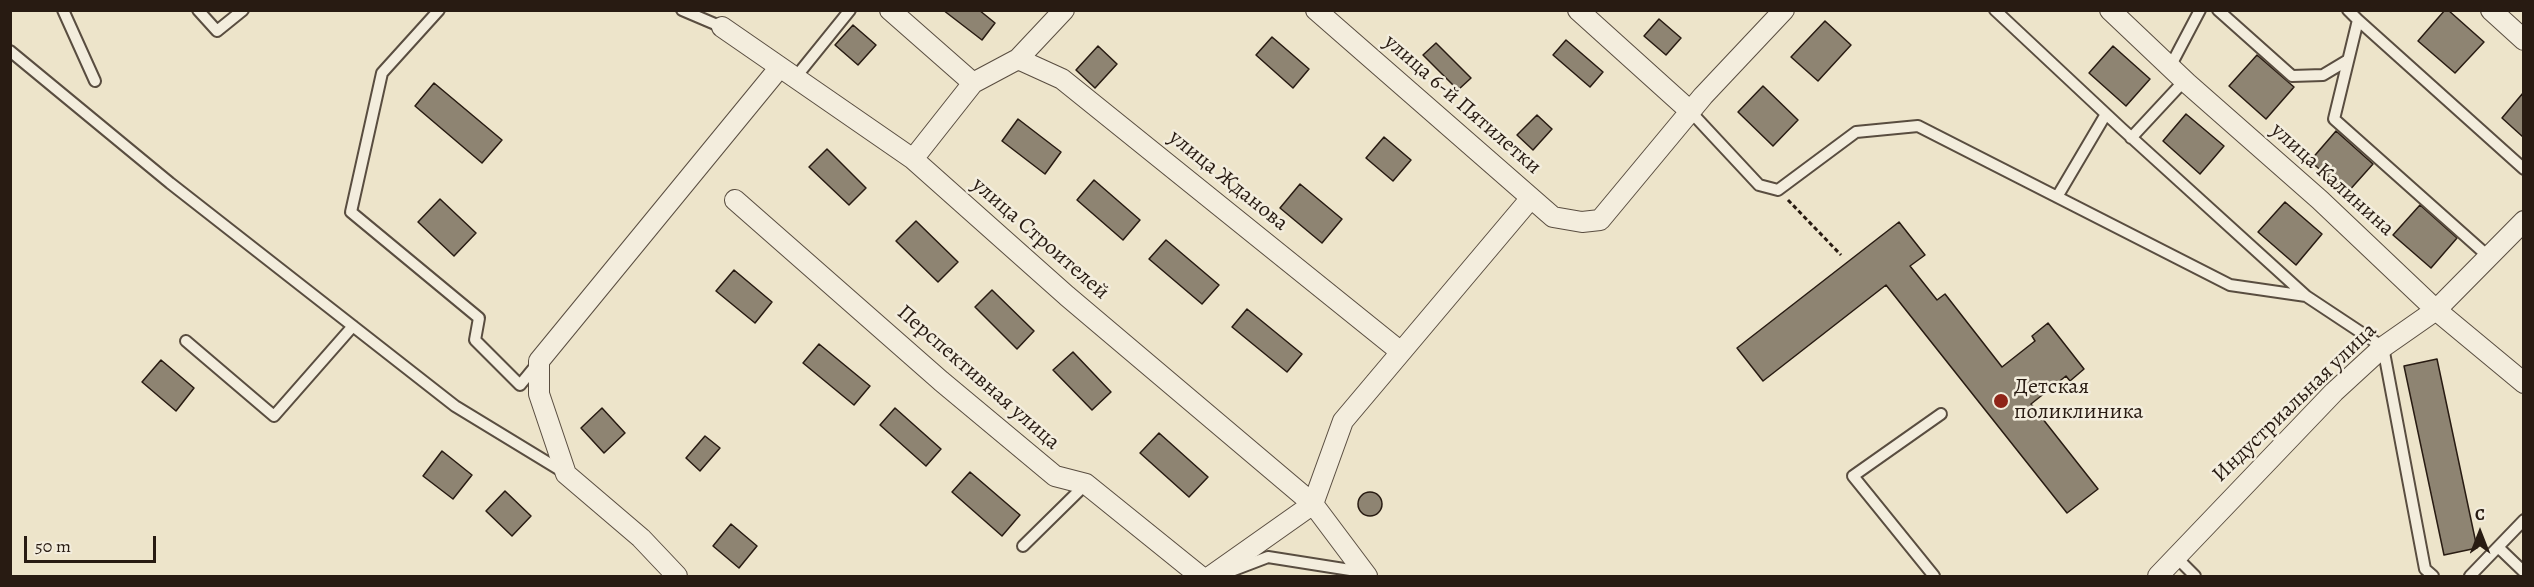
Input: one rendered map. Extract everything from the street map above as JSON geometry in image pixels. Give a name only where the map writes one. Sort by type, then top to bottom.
[{"type":"street","points":[[890,10],[974,84]]},
{"type":"street","points":[[913,159],[974,84],[1018,59],[1064,10]]},
{"type":"street","name":"улица 6-й Пятилетки","points":[[1316,10],[1553,217],[1582,222],[1600,220],[1690,111]]},
{"type":"street","points":[[1578,10],[1690,111],[1784,10]]},
{"type":"street","name":"улица Калинина","points":[[2110,10],[2178,74],[2320,200],[2436,310],[2523,383]]},
{"type":"street","points":[[2491,10],[2523,35]]},
{"type":"street","name":"улица Строителей","points":[[722,27],[913,159],[1067,296],[1313,504],[1365,574]]},
{"type":"street","name":"улица Жданова","points":[[1018,59],[1062,79],[1401,352]]},
{"type":"street","points":[[677,576],[641,538],[566,474],[539,394],[539,361],[788,73]]},
{"type":"street","points":[[1211,576],[1313,504],[1343,421],[1531,198]]},
{"type":"street","name":"Перспективная улица","points":[[735,200],[941,381],[1054,476],[1086,484],[1200,576]]},
{"type":"street","name":"Индустриальная улица","points":[[2158,576],[2327,399],[2383,347],[2436,310],[2523,220]]},
{"type":"lane","points":[[63,10],[95,81]]},
{"type":"lane","points":[[198,10],[217,32],[243,10]]},
{"type":"lane","points":[[439,10],[382,73],[351,212],[479,318],[475,340],[520,385],[539,361]]},
{"type":"lane","points":[[682,10],[722,27]]},
{"type":"lane","points":[[788,73],[850,10]]},
{"type":"lane","points":[[1995,10],[2306,296],[2383,347],[2425,569],[2433,576]]},
{"type":"lane","points":[[2132,138],[2178,74],[2200,10]]},
{"type":"lane","points":[[2218,10],[2292,76],[2324,75],[2348,60]]},
{"type":"lane","points":[[2348,10],[2523,169]]},
{"type":"lane","points":[[2358,20],[2334,119],[2489,257]]},
{"type":"lane","points":[[10,51],[170,183],[455,406],[566,474]]},
{"type":"lane","points":[[1690,111],[1759,185],[1778,190],[1856,132],[1917,126],[2230,285],[2306,296]]},
{"type":"lane","points":[[2057,197],[2106,114]]},
{"type":"lane","points":[[186,341],[274,416],[353,326]]},
{"type":"lane","points":[[1934,576],[1853,476],[1941,414]]},
{"type":"lane","points":[[1023,546],[1086,484]]},
{"type":"lane","points":[[2470,576],[2523,520]]},
{"type":"lane","points":[[2498,547],[2523,572]]},
{"type":"lane","points":[[2176,556],[2195,576]]},
{"type":"lane","points":[[1217,576],[1269,557],[1365,574]]},
{"type":"path","points":[[1778,190],[1840,255]]},
{"type":"building","points":[[943,10],[979,10],[995,23],[982,40]]},
{"type":"building","points":[[2445,10],[2448,10],[2484,42],[2455,73],[2418,41]]},
{"type":"building","points":[[1659,19],[1681,38],[1666,55],[1644,36]]},
{"type":"building","points":[[1825,21],[1851,45],[1818,81],[1791,57]]},
{"type":"building","points":[[853,25],[876,45],[858,65],[835,45]]},
{"type":"building","points":[[1272,37],[1309,69],[1293,88],[1256,55]]},
{"type":"building","points":[[1566,40],[1603,72],[1590,87],[1553,55]]},
{"type":"building","points":[[1436,43],[1471,78],[1458,90],[1423,55]]},
{"type":"building","points":[[1098,46],[1117,64],[1095,88],[1076,70]]},
{"type":"building","points":[[2113,46],[2150,79],[2126,106],[2089,73]]},
{"type":"building","points":[[2257,55],[2294,87],[2266,119],[2229,86]]},
{"type":"building","points":[[434,83],[502,140],[482,163],[415,106]]},
{"type":"building","points":[[1763,86],[1798,120],[1773,146],[1738,112]]},
{"type":"building","points":[[2523,93],[2523,137],[2502,118]]},
{"type":"building","points":[[2186,114],[2224,146],[2200,174],[2163,141]]},
{"type":"building","points":[[1537,115],[1552,129],[1533,150],[1517,135]]},
{"type":"building","points":[[1018,119],[1061,152],[1045,174],[1002,141]]},
{"type":"building","points":[[2336,131],[2373,164],[2347,193],[2310,161]]},
{"type":"building","points":[[1384,137],[1411,160],[1393,181],[1366,158]]},
{"type":"building","points":[[827,149],[866,188],[849,205],[809,167]]},
{"type":"building","points":[[1094,180],[1140,220],[1123,240],[1077,200]]},
{"type":"building","points":[[1300,184],[1342,219],[1322,243],[1280,208]]},
{"type":"building","points":[[440,199],[476,233],[454,256],[418,222]]},
{"type":"building","points":[[2285,202],[2322,234],[2296,265],[2258,232]]},
{"type":"building","points":[[2420,205],[2457,238],[2431,268],[2393,235]]},
{"type":"building","points":[[916,221],[958,262],[938,282],[896,241]]},
{"type":"building","points":[[1899,222],[1925,255],[1910,266],[1937,300],[1945,294],[2002,367],[2035,341],[2032,336],[2048,323],[2084,369],[2070,381],[2066,376],[2031,404],[2098,489],[2067,513],[1886,285],[1763,381],[1737,348]]},
{"type":"building","points":[[1166,240],[1219,285],[1202,304],[1149,259]]},
{"type":"building","points":[[734,270],[772,302],[755,323],[716,291]]},
{"type":"building","points":[[992,290],[1034,331],[1017,349],[975,307]]},
{"type":"building","points":[[1247,309],[1302,354],[1287,372],[1232,327]]},
{"type":"building","points":[[819,344],[870,386],[854,405],[803,363]]},
{"type":"building","points":[[1073,352],[1111,392],[1092,410],[1053,370]]},
{"type":"building","points":[[2437,359],[2477,548],[2444,555],[2404,366]]},
{"type":"building","points":[[161,360],[194,388],[176,411],[142,382]]},
{"type":"building","points":[[602,408],[625,433],[604,453],[581,428]]},
{"type":"building","points":[[895,408],[941,449],[926,466],[880,425]]},
{"type":"building","points":[[1159,433],[1208,477],[1189,497],[1140,453]]},
{"type":"building","points":[[705,436],[720,448],[700,471],[686,458]]},
{"type":"building","points":[[442,451],[472,475],[453,499],[423,476]]},
{"type":"building","points":[[970,472],[1020,515],[1002,536],[952,492]]},
{"type":"building","points":[[505,491],[531,516],[512,536],[486,511]]},
{"type":"building","points":[[1370,492],[1379,495],[1382,504],[1379,513],[1370,516],[1361,513],[1358,504],[1361,495]]},
{"type":"building","points":[[731,524],[757,546],[739,568],[713,546]]},
{"type":"place","name":"Детская поликлиника","points":[[2001,401]]}]
